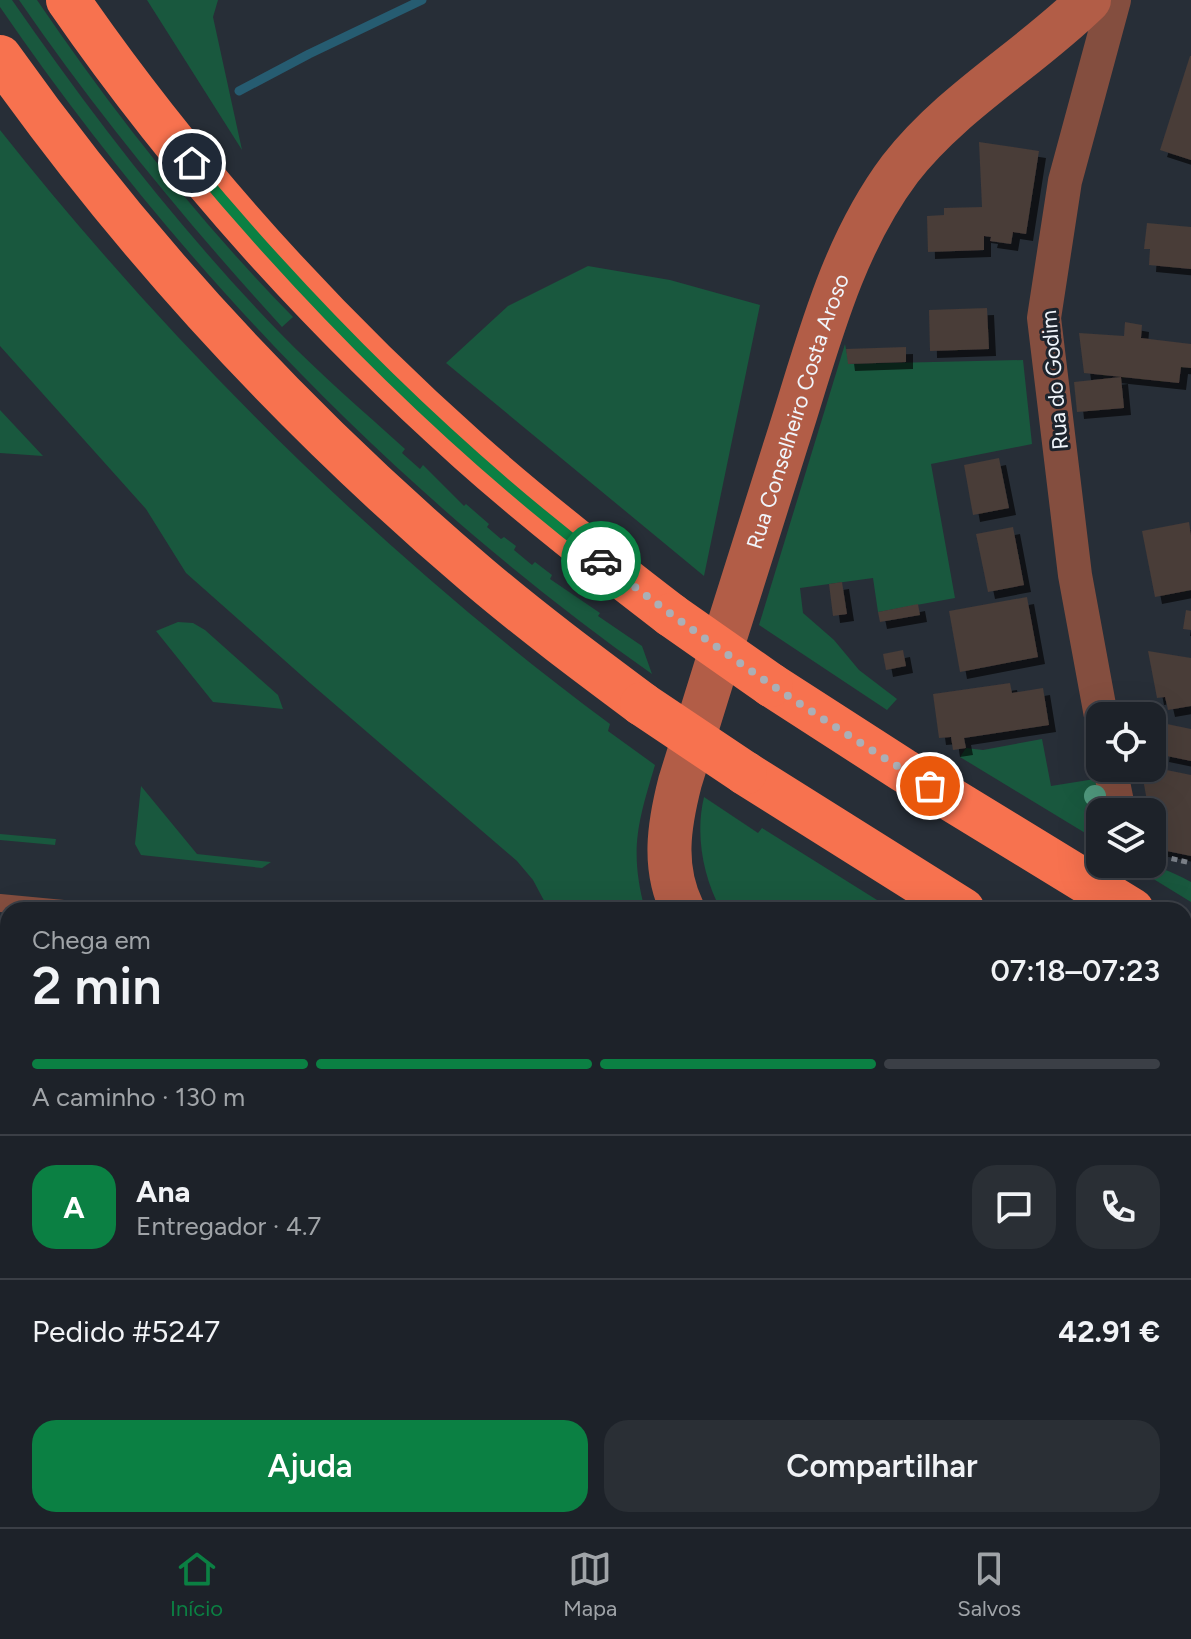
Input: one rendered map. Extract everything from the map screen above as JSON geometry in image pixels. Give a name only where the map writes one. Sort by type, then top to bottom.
[{"type":"highway","points":[[68,0],[112,62],[219,195],[302,289],[368,356],[528,502],[671,615],[771,685],[1119,902]]},
{"type":"highway","points":[[0,57],[92,179],[175,279],[301,414],[421,527],[482,580],[642,704],[950,902]]},
{"type":"main road","name":"Rua Conselheiro Costa Aroso","points":[[680,902],[668,854],[671,818],[680,782],[850,253],[882,195],[928,137],[1089,0]]},
{"type":"street","name":"Rua do Godim","points":[[1098,702],[1075,575],[1044,318],[1065,181],[1114,0]]},
{"type":"path","points":[[1166,857],[1191,863]]},
{"type":"green space","points":[[0,0],[12,0],[139,172],[280,333],[405,449],[402,453],[420,469],[423,465],[464,506],[466,504],[489,524],[487,527],[516,546],[514,550],[532,565],[535,562],[552,575],[550,579],[600,613],[598,616],[642,646],[652,674],[558,604],[467,530],[380,452],[296,369],[216,284],[140,194],[68,102],[0,7]]},
{"type":"green space","points":[[19,0],[37,0],[158,164],[293,317],[282,327],[145,168]]},
{"type":"green space","points":[[147,0],[218,0],[213,17],[242,150]]},
{"type":"green space","points":[[0,130],[138,293],[286,447],[443,591],[610,724],[608,731],[655,765],[638,836],[637,870],[643,902],[545,902],[533,880],[517,861],[186,573],[146,509],[0,346]]},
{"type":"green space","points":[[588,266],[670,280],[760,305],[704,576],[446,363],[508,306]]},
{"type":"green space","points":[[845,344],[849,364],[1023,360],[1032,444],[931,464],[955,598],[878,612],[873,578],[800,588],[803,613],[834,640],[859,670],[897,699],[887,710],[759,625]]},
{"type":"green space","points":[[0,410],[43,456],[0,453]]},
{"type":"green space","points":[[178,622],[193,623],[205,630],[278,695],[283,709],[213,702],[156,631]]},
{"type":"green space","points":[[1042,739],[1051,786],[1086,780],[1096,782],[1099,798],[1086,798],[1086,834],[960,757],[966,748],[983,750]]},
{"type":"green space","points":[[141,786],[197,854],[271,862],[262,868],[141,855],[135,844]]},
{"type":"green space","points":[[704,797],[758,833],[762,828],[880,902],[717,902],[702,855],[701,811]]},
{"type":"green space","points":[[0,834],[56,839],[55,845],[0,840]]},
{"type":"green space","points":[[1166,870],[1191,882],[1191,902],[1152,878],[1166,878]]},
{"type":"building","points":[[1191,56],[1191,160],[1160,150]]},
{"type":"building","points":[[979,142],[1039,151],[1026,234],[1013,232],[1011,244],[990,241],[991,237],[984,236],[984,250],[928,252],[927,216],[944,215],[944,208],[982,207]]},
{"type":"building","points":[[1147,223],[1191,227],[1191,269],[1149,265],[1150,249],[1144,249]]},
{"type":"building","points":[[987,308],[989,349],[930,351],[929,310]]},
{"type":"building","points":[[1125,322],[1142,325],[1141,338],[1191,344],[1191,368],[1181,367],[1179,383],[1084,373],[1079,333],[1124,336]]},
{"type":"building","points":[[906,347],[906,362],[848,364],[846,349]]},
{"type":"building","points":[[1121,377],[1124,408],[1077,412],[1074,382]]},
{"type":"building","points":[[999,458],[1009,508],[973,515],[964,465]]},
{"type":"building","points":[[1189,522],[1191,590],[1155,597],[1142,531]]},
{"type":"building","points":[[1013,527],[1024,585],[988,592],[976,534]]},
{"type":"building","points":[[842,582],[847,614],[833,616],[829,584]]},
{"type":"building","points":[[1027,597],[1038,657],[960,672],[949,611]]},
{"type":"building","points":[[918,604],[920,615],[880,622],[878,612]]},
{"type":"building","points":[[1186,610],[1191,611],[1191,630],[1183,629]]},
{"type":"building","points":[[903,650],[906,666],[886,670],[883,654]]},
{"type":"building","points":[[1148,651],[1191,658],[1191,706],[1168,710],[1165,697],[1157,698]]},
{"type":"building","points":[[1010,683],[1012,693],[1043,688],[1049,725],[964,738],[966,748],[953,750],[951,737],[939,738],[933,694]]},
{"type":"building","points":[[1167,724],[1191,729],[1191,761],[1166,756]]},
{"type":"building","points":[[1166,770],[1191,775],[1191,856],[1166,851],[1166,798],[1146,798],[1144,782],[1166,782]]},
{"type":"waterway","points":[[239,91],[422,0]]},
{"type":"way so far","points":[[601,561],[771,685],[930,786]]},
{"type":"route","points":[[192,163],[302,289],[379,367],[468,450],[601,561]]}]
